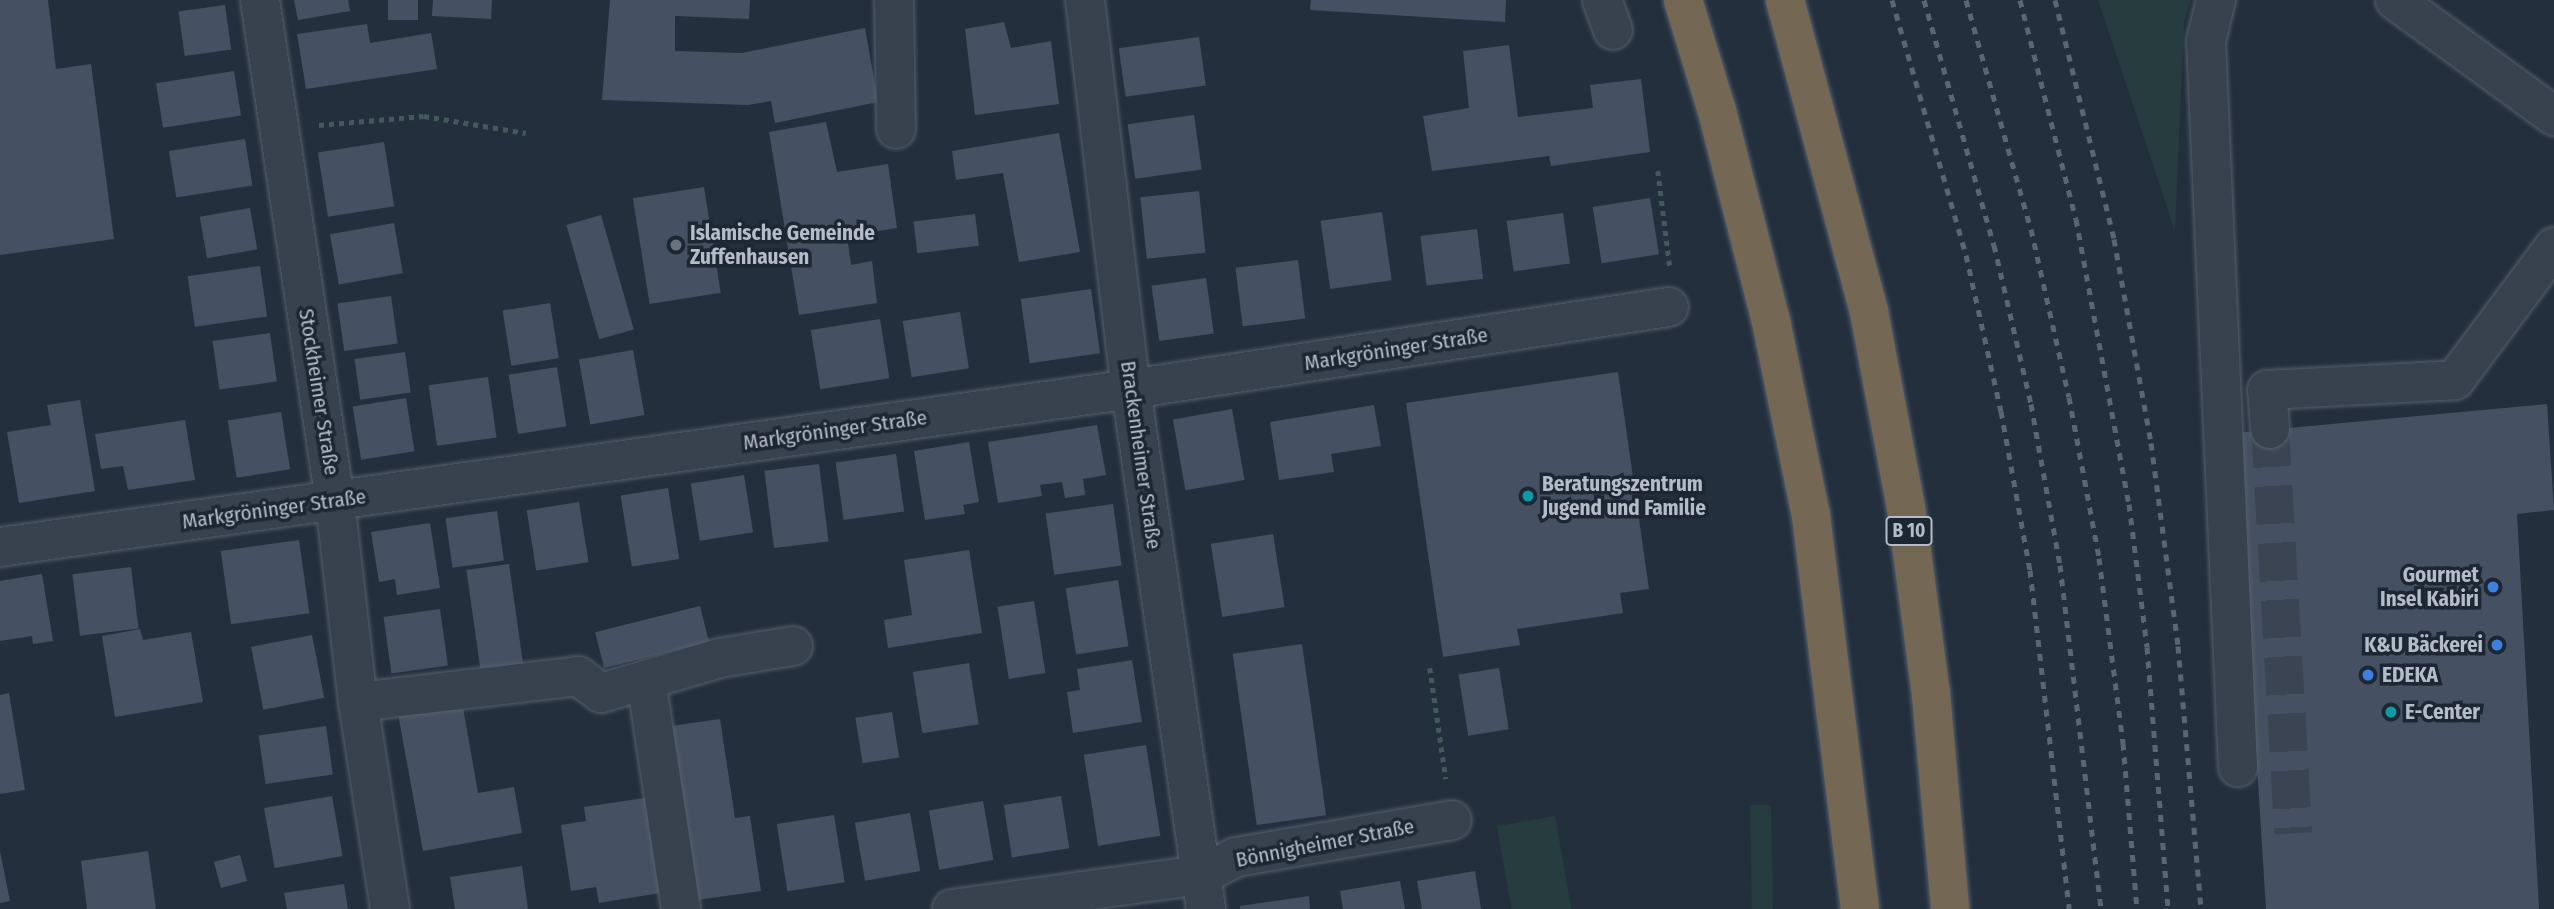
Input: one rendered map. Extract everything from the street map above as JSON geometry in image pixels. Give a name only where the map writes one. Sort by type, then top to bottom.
[{"type":"highway","points":[[1683,0],[1717,111],[1771,321],[1811,516],[1860,909]]},
{"type":"highway","name":"B 10","points":[[1785,0],[1869,312],[1906,507],[1931,694],[1950,909]]},
{"type":"highway","points":[[1835,909],[1848,829]]},
{"type":"street","name":"Stockheimer Straße","points":[[260,0],[335,501],[358,702],[390,909]]},
{"type":"street","points":[[894,0],[896,129]]},
{"type":"street","name":"Brackenheimer Straße","points":[[1085,0],[1131,389],[1204,892]]},
{"type":"street","points":[[2216,0],[2206,41],[2238,767]]},
{"type":"street","points":[[2395,0],[2554,116]]},
{"type":"street","points":[[2270,429],[2267,390],[2455,380],[2554,247]]},
{"type":"street","name":"Markgröninger Straße","points":[[0,547],[1131,389],[1669,307]]},
{"type":"street","points":[[358,702],[578,676],[601,693],[720,658],[793,646]]},
{"type":"street","points":[[646,680],[681,909]]},
{"type":"street","name":"Bönnigheimer Straße","points":[[952,909],[1204,892],[1236,857],[1452,820]]},
{"type":"path","points":[[279,130],[424,116],[526,133]]},
{"type":"path","points":[[1658,171],[1671,277],[1669,307]]},
{"type":"path","points":[[1430,668],[1452,820]]},
{"type":"green space","points":[[2098,0],[2191,0],[2184,22],[2175,231]]},
{"type":"green space","points":[[1750,805],[1771,805],[1773,909],[1752,909]]},
{"type":"green space","points":[[1555,816],[1571,909],[1511,909],[1497,826]]},
{"type":"building","points":[[0,0],[48,0],[56,69],[91,64],[114,239],[0,255]]},
{"type":"building","points":[[294,0],[348,0],[350,11],[298,20]]},
{"type":"building","points":[[388,0],[418,0],[418,20],[388,20]]},
{"type":"building","points":[[433,0],[492,0],[491,19],[432,16]]},
{"type":"building","points":[[610,0],[750,0],[749,19],[675,16],[675,51],[742,53],[865,28],[878,102],[775,123],[771,101],[748,105],[602,100]]},
{"type":"building","points":[[1311,0],[1506,0],[1505,22],[1310,10]]},
{"type":"building","points":[[225,5],[231,50],[185,56],[178,12]]},
{"type":"building","points":[[1004,22],[1011,48],[1051,41],[1059,104],[975,115],[965,29]]},
{"type":"building","points":[[367,24],[370,43],[431,33],[437,69],[306,89],[297,34]]},
{"type":"building","points":[[1199,37],[1206,86],[1126,97],[1119,48]]},
{"type":"building","points":[[1509,45],[1518,117],[1593,108],[1590,85],[1641,79],[1650,152],[1551,166],[1549,156],[1432,171],[1423,116],[1469,108],[1463,51]]},
{"type":"building","points":[[234,71],[241,115],[163,128],[156,83]]},
{"type":"building","points":[[1194,115],[1202,169],[1135,179],[1128,124]]},
{"type":"building","points":[[826,122],[837,172],[888,164],[897,228],[847,236],[851,265],[872,261],[877,303],[799,315],[769,132]]},
{"type":"building","points":[[1059,133],[1080,252],[1019,262],[1003,173],[956,180],[952,151]]},
{"type":"building","points":[[245,139],[252,185],[176,197],[169,151]]},
{"type":"building","points":[[384,142],[394,206],[328,217],[318,152]]},
{"type":"building","name":"Islamische Gemeinde Zuffenhausen","points":[[704,187],[721,293],[650,304],[633,198]]},
{"type":"building","points":[[1199,191],[1205,253],[1147,259],[1140,197]]},
{"type":"building","points":[[1650,198],[1659,254],[1602,263],[1593,207]]},
{"type":"building","points":[[250,208],[257,249],[207,258],[200,217]]},
{"type":"building","points":[[1382,212],[1392,280],[1330,289],[1321,221]]},
{"type":"building","points":[[1563,213],[1570,264],[1514,271],[1507,221]]},
{"type":"building","points":[[975,214],[979,246],[917,253],[913,222]]},
{"type":"building","points":[[601,215],[634,329],[599,339],[566,225]]},
{"type":"building","points":[[394,223],[403,273],[339,285],[330,234]]},
{"type":"building","points":[[1477,229],[1483,279],[1427,286],[1420,236]]},
{"type":"building","points":[[1298,260],[1305,319],[1243,326],[1235,268]]},
{"type":"building","points":[[260,266],[267,317],[195,327],[188,276]]},
{"type":"building","points":[[1206,278],[1214,333],[1159,341],[1152,286]]},
{"type":"building","points":[[1091,289],[1100,353],[1030,363],[1021,299]]},
{"type":"building","points":[[391,296],[398,344],[344,351],[338,304]]},
{"type":"building","points":[[550,303],[559,358],[511,366],[503,311]]},
{"type":"building","points":[[960,312],[969,368],[912,377],[903,321]]},
{"type":"building","points":[[880,319],[889,378],[820,389],[811,330]]},
{"type":"building","points":[[270,333],[277,382],[219,390],[213,341]]},
{"type":"building","points":[[633,350],[644,415],[590,425],[579,360]]},
{"type":"building","points":[[405,352],[411,393],[360,400],[354,359]]},
{"type":"building","points":[[557,367],[566,426],[518,434],[509,375]]},
{"type":"building","name":"Beratungszentrum Jugend und Familie","points":[[1618,372],[1649,589],[1620,593],[1623,613],[1517,629],[1520,645],[1443,657],[1406,403]]},
{"type":"building","points":[[488,377],[496,437],[437,446],[429,385]]},
{"type":"building","points":[[406,398],[414,451],[361,460],[353,406]]},
{"type":"building","points":[[80,400],[95,491],[19,503],[7,432],[51,425],[47,405]]},
{"type":"building","name":"E-Center","points":[[2547,404],[2554,510],[2517,514],[2539,909],[2266,909],[2236,433]]},
{"type":"building","points":[[1374,405],[1381,446],[1331,454],[1334,472],[1279,480],[1270,422]]},
{"type":"building","points":[[1232,409],[1245,480],[1185,490],[1173,419]]},
{"type":"building","points":[[281,412],[290,469],[237,478],[228,420]]},
{"type":"building","points":[[185,420],[195,480],[128,490],[123,466],[101,469],[95,434]]},
{"type":"building","points":[[1097,425],[1106,475],[1083,479],[1085,495],[1065,498],[1062,482],[1040,485],[1042,496],[998,503],[988,442]]},
{"type":"building","points":[[969,442],[979,502],[963,505],[965,514],[925,520],[914,451]]},
{"type":"building","points":[[896,454],[904,511],[844,520],[836,462]]},
{"type":"building","points":[[819,464],[829,541],[774,548],[764,471]]},
{"type":"building","points":[[744,475],[753,532],[700,541],[691,483]]},
{"type":"building","points":[[668,488],[679,559],[632,567],[621,496]]},
{"type":"building","points":[[579,502],[589,562],[536,571],[527,510]]},
{"type":"building","points":[[1113,504],[1122,565],[1054,575],[1046,513]]},
{"type":"building","points":[[497,511],[504,561],[452,568],[446,518]]},
{"type":"building","points":[[430,523],[440,588],[397,595],[395,579],[379,582],[371,532]]},
{"type":"building","points":[[1273,534],[1285,607],[1222,617],[1211,544]]},
{"type":"building","points":[[299,540],[309,613],[231,624],[221,551]]},
{"type":"building","points":[[969,550],[982,633],[888,648],[884,620],[912,615],[904,560]]},
{"type":"building","points":[[509,564],[523,667],[481,673],[466,570]]},
{"type":"building","points":[[131,567],[139,629],[80,636],[72,574]]},
{"type":"building","points":[[42,574],[53,641],[33,644],[32,636],[0,641],[0,581]]},
{"type":"building","points":[[1118,580],[1128,646],[1076,654],[1066,588]]},
{"type":"building","points":[[1034,601],[1045,673],[1009,679],[997,607]]},
{"type":"building","points":[[700,606],[709,642],[604,668],[595,632]]},
{"type":"building","points":[[440,609],[448,665],[391,673],[384,617]]},
{"type":"building","points":[[140,629],[143,640],[191,632],[203,702],[115,717],[102,636]]},
{"type":"building","points":[[312,635],[324,698],[263,710],[251,647]]},
{"type":"building","points":[[1302,644],[1326,815],[1257,825],[1233,654]]},
{"type":"building","points":[[1132,660],[1142,722],[1073,733],[1067,692],[1080,690],[1077,669]]},
{"type":"building","points":[[969,663],[979,724],[922,733],[913,672]]},
{"type":"building","points":[[1499,668],[1509,729],[1468,736],[1459,674]]},
{"type":"building","points":[[9,693],[25,790],[0,794],[0,695]]},
{"type":"building","points":[[461,696],[478,793],[514,787],[522,833],[423,851],[397,708]]},
{"type":"building","points":[[892,712],[899,757],[863,763],[855,718]]},
{"type":"building","points":[[720,719],[735,818],[750,816],[761,891],[697,900],[664,727]]},
{"type":"building","points":[[326,726],[333,775],[265,784],[259,735]]},
{"type":"building","points":[[1146,745],[1160,836],[1098,846],[1084,755]]},
{"type":"building","points":[[332,796],[343,856],[275,868],[264,808]]},
{"type":"building","points":[[1061,796],[1069,848],[1012,857],[1004,805]]},
{"type":"building","points":[[651,797],[666,892],[599,903],[596,887],[571,891],[561,825],[586,821],[584,807]]},
{"type":"building","points":[[983,801],[993,860],[939,870],[929,811]]},
{"type":"building","points":[[910,813],[920,871],[865,881],[855,823]]},
{"type":"building","points":[[834,815],[845,882],[787,891],[777,824]]},
{"type":"building","points":[[0,851],[10,901],[0,903]]},
{"type":"building","points":[[148,851],[156,909],[87,909],[81,861]]},
{"type":"building","points":[[240,855],[247,881],[221,888],[214,862]]},
{"type":"building","points":[[522,866],[528,909],[455,909],[450,877]]},
{"type":"building","points":[[1475,871],[1481,909],[1422,909],[1417,881]]},
{"type":"building","points":[[1400,881],[1405,909],[1343,909],[1340,891]]},
{"type":"building","points":[[344,884],[348,909],[287,909],[284,893]]},
{"type":"building","points":[[1309,896],[1310,909],[1240,909],[1240,906]]},
{"type":"tunnel","points":[[2270,429],[2293,833]]},
{"type":"railway","points":[[1892,0],[1966,255],[2001,411],[2030,570],[2069,909]]},
{"type":"railway","points":[[1924,0],[1994,245],[2031,404],[2060,565],[2101,909]]},
{"type":"railway","points":[[1966,0],[2031,229],[2069,397],[2099,558],[2123,743],[2137,909]]},
{"type":"railway","points":[[2020,0],[2076,219],[2129,504],[2147,647],[2168,909]]},
{"type":"railway","points":[[2055,0],[2114,239],[2151,443],[2178,646],[2201,909]]},
{"type":"place","name":"Islamische Gemeinde Zuffenhausen","points":[[676,245]]},
{"type":"place","name":"Beratungszentrum Jugend und Familie","points":[[1528,496]]},
{"type":"place","name":"Gourmet Insel Kabiri","points":[[2493,587]]},
{"type":"place","name":"K&U Bäckerei","points":[[2497,645]]},
{"type":"place","name":"EDEKA","points":[[2368,675]]},
{"type":"place","name":"E-Center","points":[[2391,712]]}]
